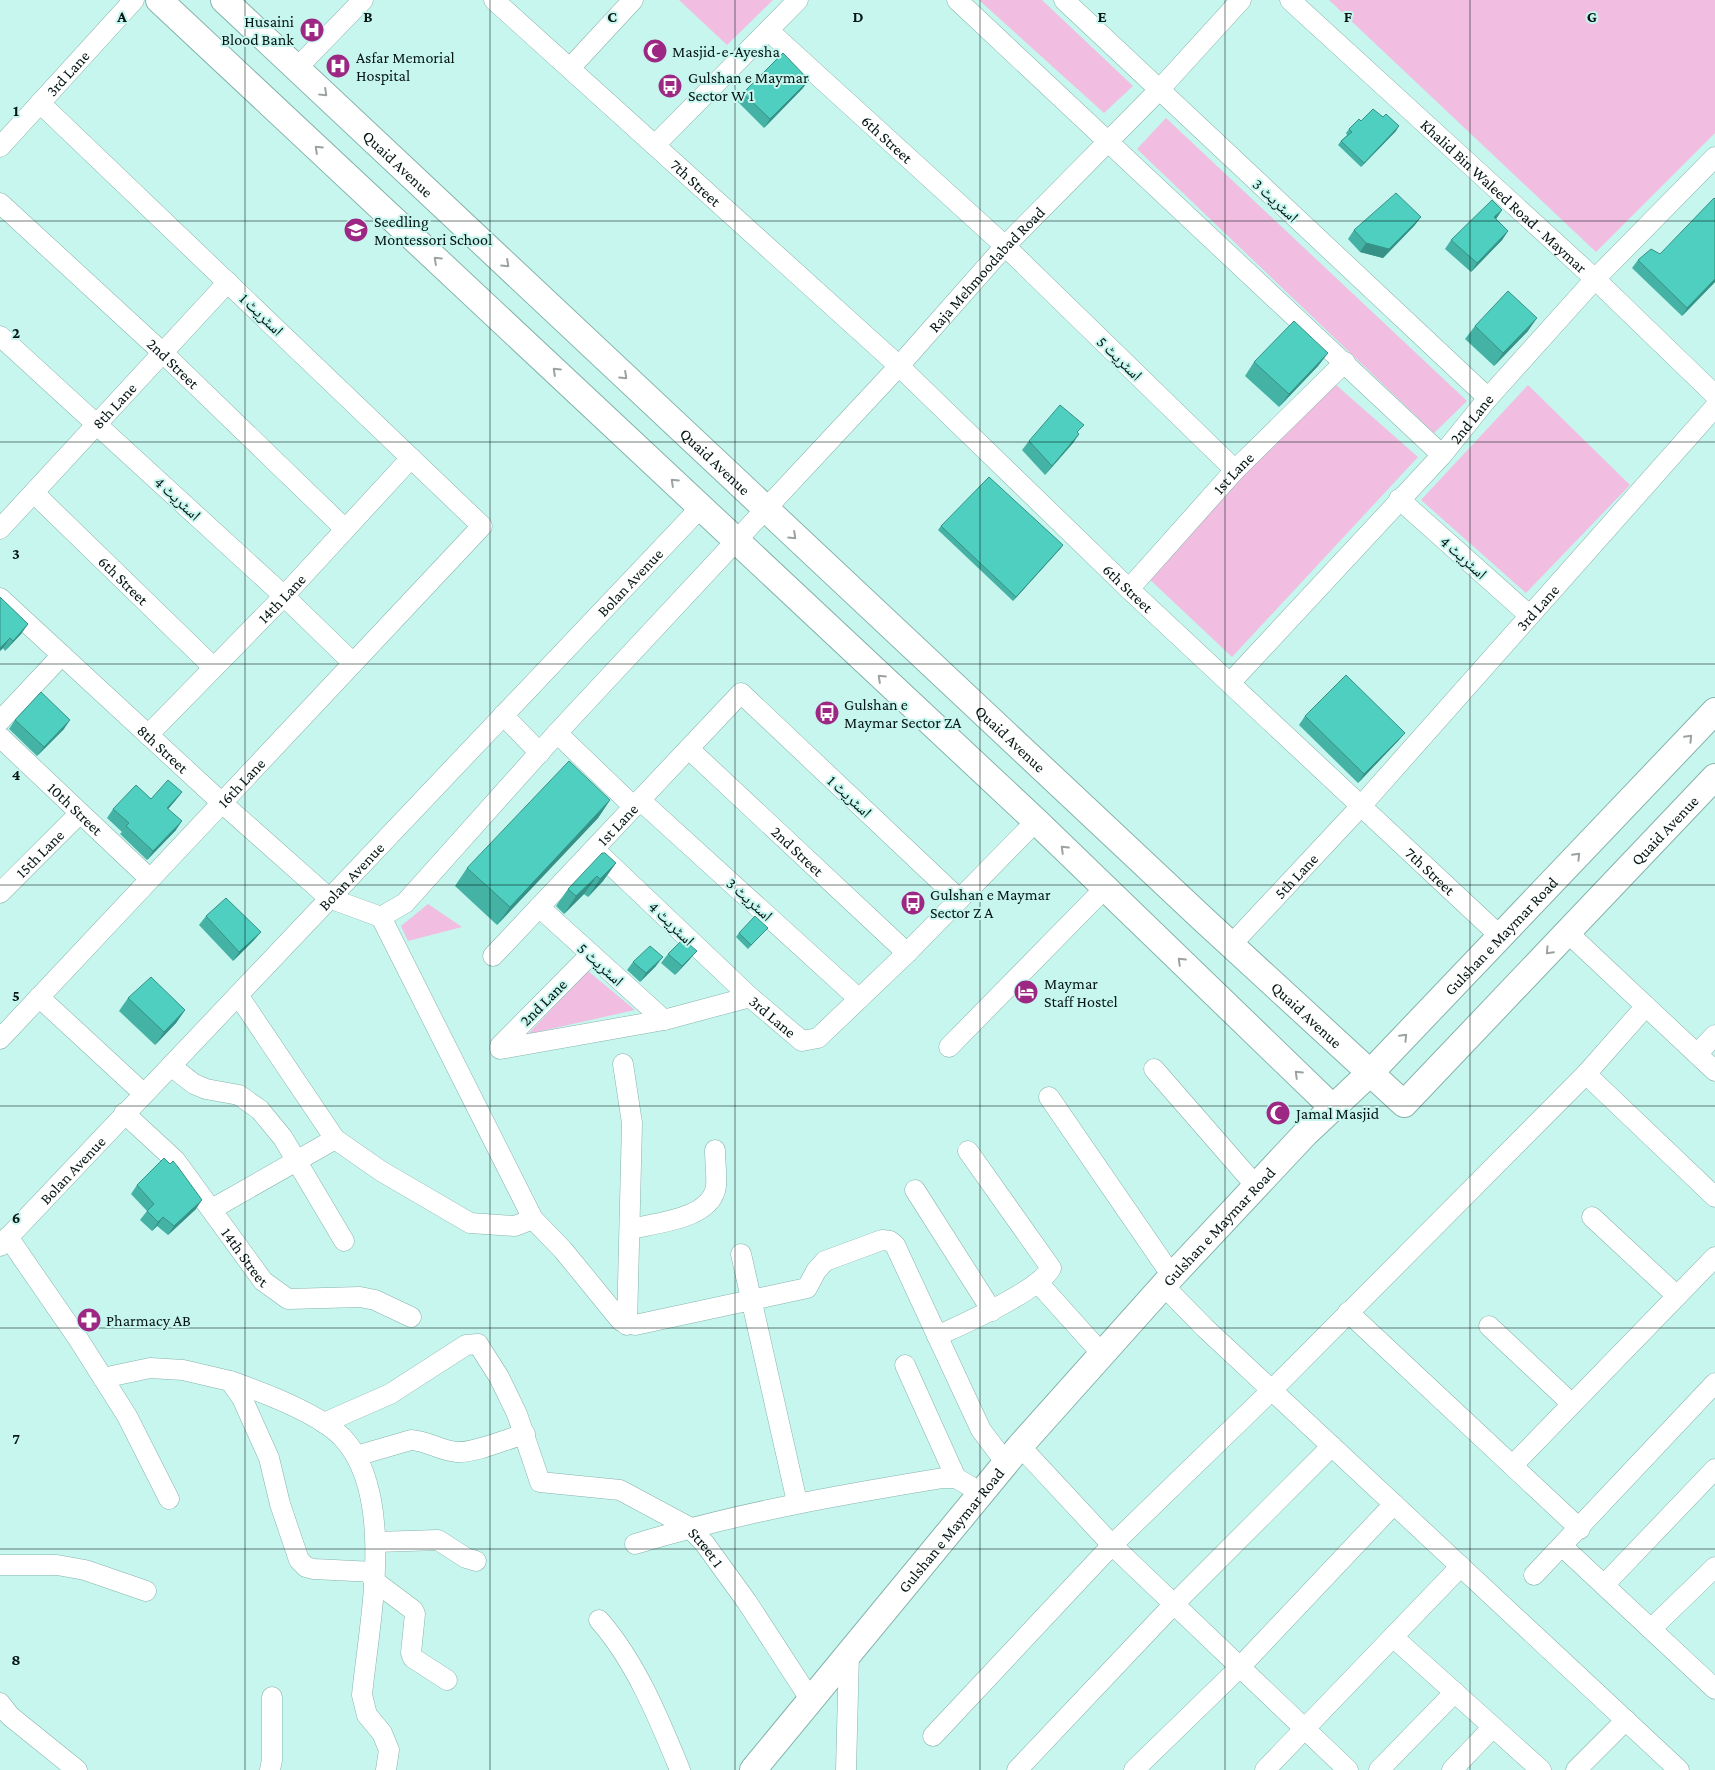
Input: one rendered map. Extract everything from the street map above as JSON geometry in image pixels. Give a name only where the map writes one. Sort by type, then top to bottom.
[{"type":"main road","points":[[159,0],[701,507],[734,541],[1036,821],[1333,1108]]},
{"type":"main road","name":"Quaid Avenue","points":[[224,0],[1231,945],[1404,1104],[1715,776]]},
{"type":"main road","name":"Gulshan e Maymar Road","points":[[752,1770],[1013,1454],[1103,1355],[1167,1280],[1256,1186],[1371,1072],[1715,711]]},
{"type":"street","name":"3rd Lane","points":[[0,147],[134,0]]},
{"type":"street","points":[[296,68],[363,0]]},
{"type":"street","name":"7th Street","points":[[494,0],[899,366]]},
{"type":"street","points":[[570,68],[634,0]]},
{"type":"street","points":[[655,145],[798,0]]},
{"type":"street","points":[[957,0],[1442,455]]},
{"type":"street","name":"اسٹریٹ 3","points":[[1064,0],[1488,398]]},
{"type":"street","name":"Raja Mehmoodabad Road","points":[[734,541],[899,366],[1005,246],[1159,90],[1241,0]]},
{"type":"street","name":"Khalid Bin Waleed Road - Maymar","points":[[1290,0],[1595,279],[1715,395]]},
{"type":"street","name":"6th Street","points":[[768,31],[1005,246]]},
{"type":"street","name":"اسٹریٹ 1","points":[[40,103],[482,526]]},
{"type":"street","name":"2nd Lane","points":[[1230,683],[1399,499],[1442,455],[1488,398],[1595,279],[1715,157]]},
{"type":"street","name":"2nd Street","points":[[0,203],[163,353],[344,528]]},
{"type":"street","name":"اسٹریٹ 5","points":[[1005,246],[1236,470]]},
{"type":"street","name":"8th Lane","points":[[4,518],[34,493],[228,282]]},
{"type":"street","name":"اسٹریٹ 4","points":[[0,336],[284,596],[353,663]]},
{"type":"street","name":"1st Lane","points":[[1129,590],[1236,470],[1345,362]]},
{"type":"street","name":"6th Street","points":[[899,366],[1129,590],[1361,806]]},
{"type":"street","name":"3rd Lane","points":[[1361,806],[1715,407]]},
{"type":"street","name":"14th Lane","points":[[148,734],[284,596],[344,528],[411,458]]},
{"type":"street","name":"6th Street","points":[[34,493],[213,666]]},
{"type":"street","name":"اسٹریٹ 4","points":[[1399,499],[1529,615]]},
{"type":"street","name":"Bolan Avenue","points":[[4,1241],[701,507]]},
{"type":"street","name":"16th Lane","points":[[1,1035],[39,997],[482,526]]},
{"type":"street","points":[[381,916],[405,904],[557,734],[734,541]]},
{"type":"street","name":"8th Street","points":[[0,598],[222,803],[329,898]]},
{"type":"street","points":[[0,721],[62,655]]},
{"type":"street","name":"اسٹریٹ 1","points":[[741,693],[959,898]]},
{"type":"street","name":"1st Lane","points":[[493,956],[741,693]]},
{"type":"street","points":[[503,715],[540,753]]},
{"type":"street","name":"اسٹریٹ 3","points":[[557,734],[859,999]]},
{"type":"street","name":"10th Street","points":[[0,737],[150,879]]},
{"type":"street","name":"2nd Street","points":[[689,749],[907,953]]},
{"type":"street","name":"7th Street","points":[[1361,806],[1500,936]]},
{"type":"street","name":"5th Lane","points":[[1231,945],[1361,806]]},
{"type":"street","name":"15th Lane","points":[[0,893],[80,813]]},
{"type":"street","name":"3rd Lane","points":[[502,1050],[664,1020],[750,997],[802,1041],[818,1038],[907,953],[1036,821]]},
{"type":"street","name":"اسٹریٹ 4","points":[[594,849],[750,997]]},
{"type":"street","points":[[949,1047],[1105,888]]},
{"type":"street","points":[[329,898],[381,916],[532,1220],[563,1250],[622,1322],[627,1325],[635,1325],[807,1288],[816,1271],[825,1262],[882,1240],[890,1241],[895,1245],[981,1430],[1013,1454],[1112,1545],[1348,1770]]},
{"type":"street","name":"اسٹریٹ 5","points":[[540,907],[664,1020]]},
{"type":"street","points":[[1567,932],[1715,1071]]},
{"type":"street","name":"2nd Lane","points":[[502,1050],[500,1046],[590,954]]},
{"type":"street","points":[[238,994],[335,1139],[381,1171],[470,1223],[515,1226],[532,1220]]},
{"type":"street","points":[[39,997],[144,1094]]},
{"type":"street","points":[[933,1736],[1112,1545],[1272,1390],[1586,1074],[1646,1006]]},
{"type":"street","points":[[1697,1054],[1715,1035]]},
{"type":"street","points":[[622,1064],[632,1123],[627,1325]]},
{"type":"street","points":[[171,1066],[194,1084],[206,1089],[239,1095],[252,1102],[276,1128],[344,1242]]},
{"type":"street","points":[[1154,1069],[1256,1186]]},
{"type":"street","points":[[1586,1074],[1715,1198]]},
{"type":"street","points":[[1049,1097],[1167,1280],[1272,1390],[1679,1770]]},
{"type":"street","name":"14th Street","points":[[124,1114],[175,1160],[263,1281],[280,1296],[299,1300],[360,1297],[375,1300],[411,1317]]},
{"type":"street","points":[[212,1209],[335,1139]]},
{"type":"street","points":[[630,1229],[683,1218],[703,1208],[711,1200],[716,1187],[715,1150]]},
{"type":"street","points":[[938,1336],[992,1311],[1037,1284],[1049,1271],[1050,1265],[968,1151]]},
{"type":"street","points":[[915,1190],[992,1311]]},
{"type":"street","points":[[1592,1216],[1677,1296]]},
{"type":"street","points":[[4,1241],[77,1337],[127,1416],[169,1499]]},
{"type":"street","points":[[741,1254],[797,1502]]},
{"type":"street","points":[[1513,1465],[1715,1257]]},
{"type":"street","points":[[1037,1284],[1042,1286],[1103,1355]]},
{"type":"street","points":[[1348,1312],[1580,1528]]},
{"type":"street","points":[[1489,1326],[1572,1404]]},
{"type":"street","points":[[324,1423],[390,1394],[449,1354],[472,1343],[478,1344],[499,1377],[525,1434],[467,1451],[457,1452],[412,1440],[356,1456]]},
{"type":"street","points":[[905,1365],[956,1478]]},
{"type":"street","points":[[103,1378],[150,1368],[182,1370],[230,1381],[262,1392],[324,1423],[341,1437],[356,1456],[367,1481],[376,1542],[362,1695],[367,1715],[382,1733],[389,1750],[386,1770]]},
{"type":"street","points":[[230,1381],[242,1398],[269,1458],[280,1504],[300,1560],[306,1567],[314,1569],[374,1576],[413,1610],[415,1614],[411,1653],[413,1658],[447,1680]]},
{"type":"street","points":[[1534,1576],[1715,1383]]},
{"type":"street","name":"Street 1","points":[[525,1434],[538,1480],[542,1483],[620,1490],[689,1528],[705,1544],[747,1602],[810,1699]]},
{"type":"street","points":[[1017,1770],[1174,1604],[1332,1446]]},
{"type":"street","points":[[1604,1585],[1715,1469]]},
{"type":"street","points":[[635,1544],[689,1528],[797,1502],[943,1478],[956,1478],[982,1493]]},
{"type":"street","points":[[1134,1770],[1240,1667],[1394,1504]]},
{"type":"street","points":[[376,1542],[438,1540],[466,1558],[476,1561]]},
{"type":"street","points":[[1562,1546],[1713,1684]]},
{"type":"street","points":[[0,1565],[56,1565],[85,1570],[146,1591]]},
{"type":"street","points":[[1264,1770],[1461,1566]]},
{"type":"street","points":[[1651,1629],[1715,1567]]},
{"type":"street","points":[[599,1620],[616,1639],[664,1732],[680,1770]]},
{"type":"street","points":[[1393,1637],[1541,1770]]},
{"type":"street","points":[[846,1770],[849,1653]]},
{"type":"street","points":[[1379,1770],[1454,1692]]},
{"type":"street","points":[[270,1770],[272,1760],[272,1697]]},
{"type":"street","points":[[0,1703],[10,1716],[77,1770]]},
{"type":"street","points":[[1576,1770],[1626,1720]]},
{"type":"street","points":[[1452,1770],[1493,1727]]},
{"type":"shaded area","points":[[679,0],[773,0],[727,45]]},
{"type":"shaded area","points":[[979,0],[1042,0],[1133,86],[1104,113]]},
{"type":"shaded area","points":[[1329,0],[1715,0],[1715,133],[1596,252]]},
{"type":"shaded area","points":[[1166,118],[1467,401],[1434,433],[1137,149]]},
{"type":"shaded area","points":[[1335,384],[1418,457],[1232,657],[1144,574]]},
{"type":"shaded area","points":[[1528,385],[1630,485],[1526,593],[1421,500]]},
{"type":"shaded area","points":[[428,904],[462,927],[408,941],[401,926]]},
{"type":"shaded area","points":[[588,971],[635,1010],[528,1034]]},
{"type":"building","points":[[783,53],[809,80],[770,119],[743,93]]},
{"type":"building","points":[[1373,109],[1383,117],[1386,114],[1399,126],[1364,163],[1341,141],[1352,132],[1349,129],[1359,119],[1361,121]]},
{"type":"building","points":[[1396,193],[1421,217],[1389,249],[1366,243],[1354,230]]},
{"type":"building","points":[[1714,198],[1715,279],[1687,308],[1638,260],[1651,249],[1660,254]]},
{"type":"building","points":[[1492,200],[1502,210],[1494,217],[1508,231],[1477,263],[1451,240]]},
{"type":"building","points":[[1508,291],[1537,318],[1503,353],[1475,326]]},
{"type":"building","points":[[1294,321],[1328,353],[1289,394],[1254,362]]},
{"type":"building","points":[[1060,405],[1084,425],[1077,432],[1079,434],[1052,466],[1029,441]]},
{"type":"building","points":[[989,477],[1063,545],[1016,597],[941,526]]},
{"type":"building","points":[[0,597],[28,624],[13,641],[10,638],[0,648]]},
{"type":"building","points":[[1346,675],[1405,733],[1364,774],[1305,716]]},
{"type":"building","points":[[41,692],[70,720],[44,747],[15,720]]},
{"type":"building","points":[[569,761],[610,800],[510,907],[467,868]]},
{"type":"building","points":[[168,780],[182,792],[167,808],[182,821],[153,851],[126,826],[129,823],[113,809],[136,785],[151,799]]},
{"type":"building","points":[[602,853],[605,853],[616,863],[600,879],[597,876],[576,896],[568,889]]},
{"type":"building","points":[[226,898],[261,932],[239,952],[206,916]]},
{"type":"building","points":[[755,916],[768,928],[751,945],[739,933]]},
{"type":"building","points":[[683,939],[697,951],[682,966],[668,954]]},
{"type":"building","points":[[650,946],[663,957],[646,973],[633,962]]},
{"type":"building","points":[[151,977],[185,1010],[164,1032],[128,998]]},
{"type":"building","points":[[164,1158],[170,1164],[173,1161],[202,1200],[174,1226],[163,1217],[158,1222],[147,1211],[154,1204],[137,1185]]},
{"type":"place","name":"Husaini Blood Bank","points":[[312,30]]},
{"type":"place","name":"Masjid-e-Ayesha","points":[[655,51]]},
{"type":"place","name":"Asfar Memorial Hospital","points":[[338,66]]},
{"type":"place","name":"Gulshan e Maymar Sector W 1","points":[[670,86]]},
{"type":"place","name":"Seedling Montessori School","points":[[356,230]]},
{"type":"place","name":"Gulshan e Maymar Sector ZA","points":[[827,713]]},
{"type":"place","name":"Gulshan e Maymar Sector Z A","points":[[913,903]]},
{"type":"place","name":"Maymar Staff Hostel","points":[[1026,992]]},
{"type":"place","name":"Jamal Masjid","points":[[1278,1113]]},
{"type":"place","name":"Pharmacy AB","points":[[89,1320]]}]
